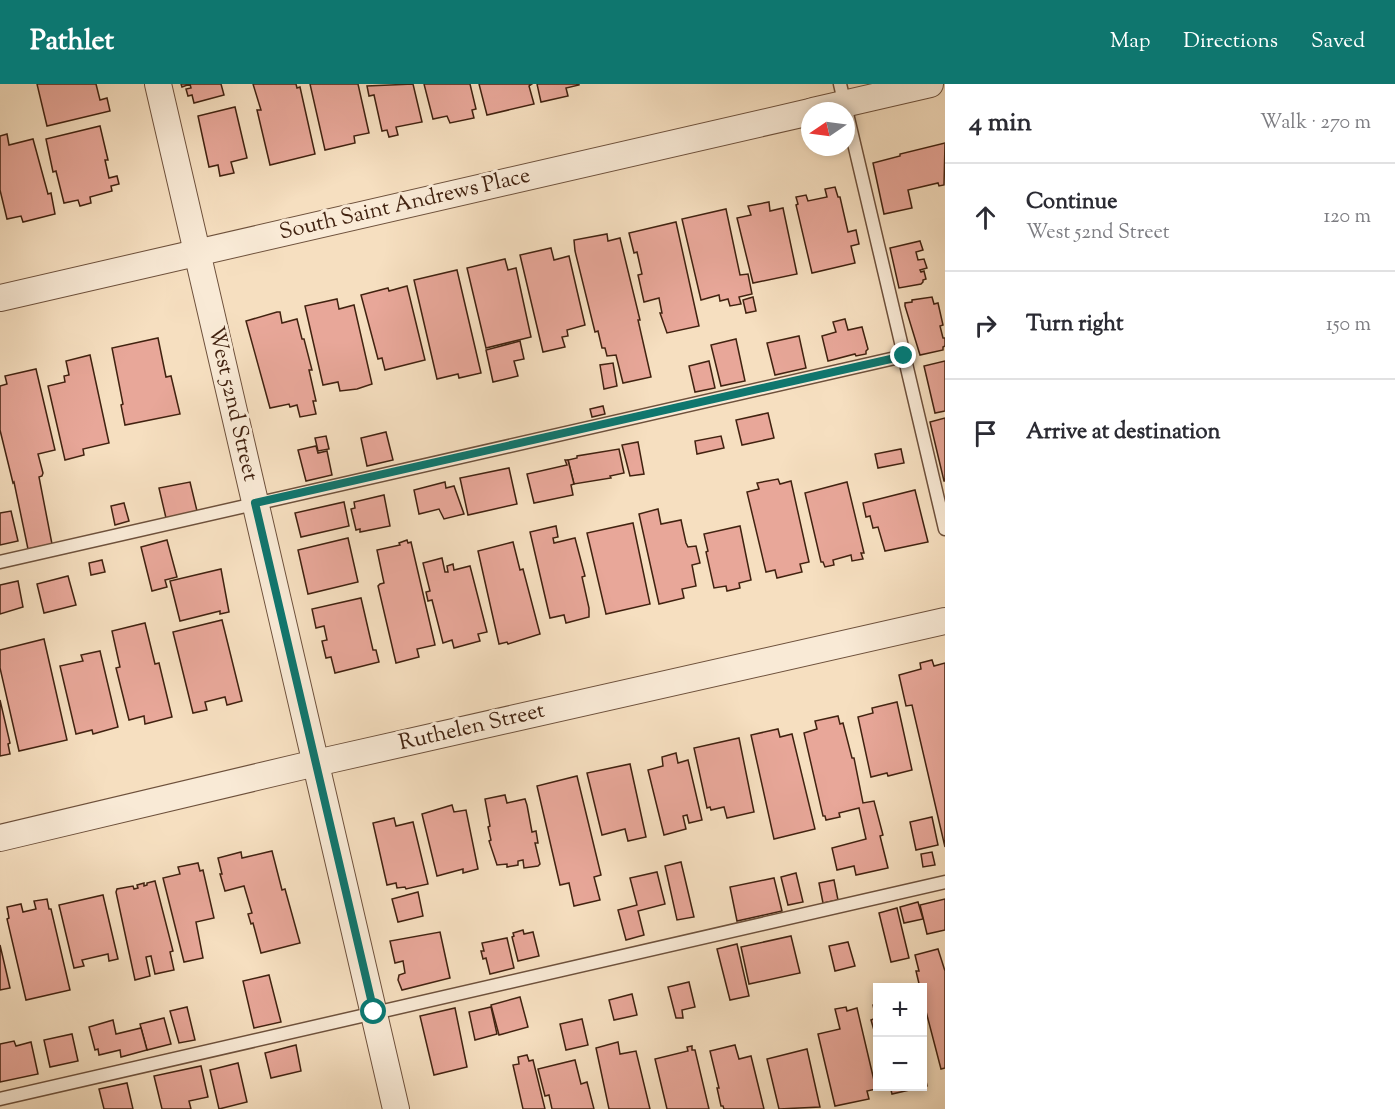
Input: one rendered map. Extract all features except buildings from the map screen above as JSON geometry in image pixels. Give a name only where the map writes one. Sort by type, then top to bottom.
[{"type":"street","name":"West 52nd Street","points":[[158,84],[396,1109]]},
{"type":"street","name":"South Saint Andrews Place","points":[[828,102],[843,94],[930,84]]},
{"type":"street","name":"South Saint Andrews Place","points":[[0,298],[801,113]]},
{"type":"street","name":"Ruthelen Street","points":[[0,838],[316,763],[945,621]]},
{"type":"lane","points":[[843,94],[945,529]]},
{"type":"lane","points":[[0,562],[904,356]]},
{"type":"lane","points":[[0,1099],[945,882]]},
{"type":"route","points":[[374,1012],[255,503],[904,356]]}]
